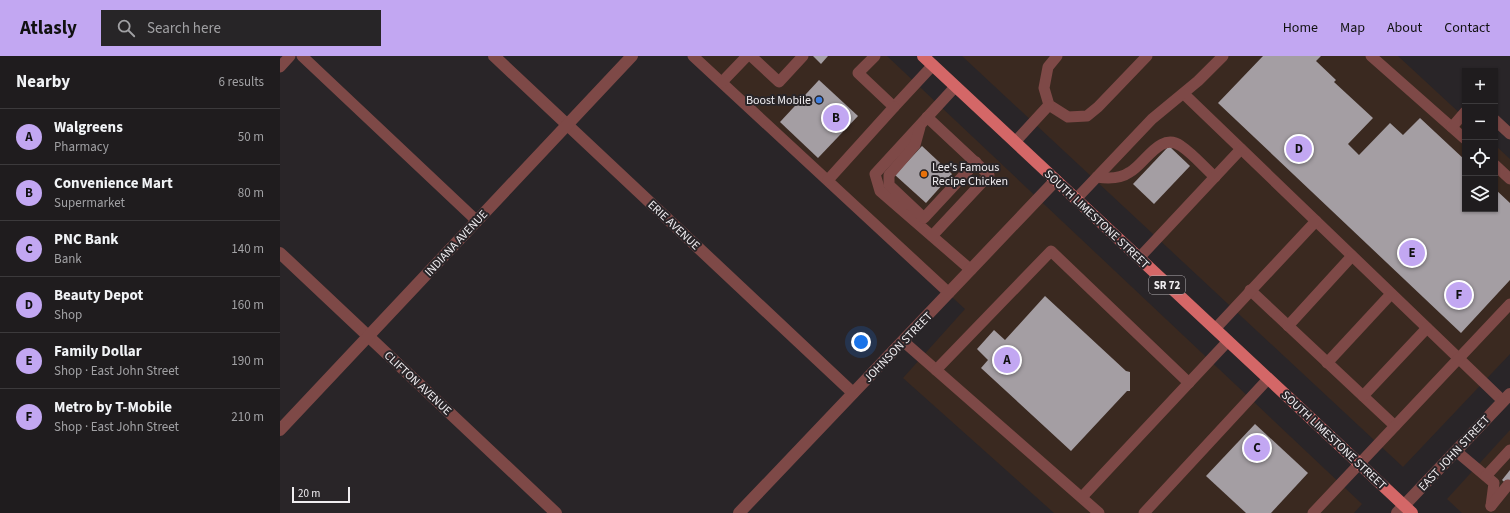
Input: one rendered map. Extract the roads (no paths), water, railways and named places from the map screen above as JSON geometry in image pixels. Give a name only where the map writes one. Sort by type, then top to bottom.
[{"type":"main road","name":"SOUTH LIMESTONE STREET","points":[[923,56],[1359,463],[1404,511]]},
{"type":"street","name":"ERIE AVENUE","points":[[494,56],[853,393]]},
{"type":"street","name":"INDIANA AVENUE","points":[[280,430],[632,56]]},
{"type":"street","name":"JOHNSON STREET","points":[[739,513],[1056,180]]},
{"type":"street","name":"CLIFTON AVENUE","points":[[280,253],[556,513]]},
{"type":"street","name":"EAST JOHN STREET","points":[[1404,511],[1456,451],[1506,398]]},
{"type":"lane","points":[[280,67],[290,56]]},
{"type":"lane","points":[[302,56],[477,221]]},
{"type":"lane","points":[[692,56],[722,82],[794,151],[828,180],[949,293]]},
{"type":"lane","points":[[722,82],[747,56]]},
{"type":"lane","points":[[751,56],[779,82],[803,56]]},
{"type":"lane","points":[[875,56],[858,73],[894,107]]},
{"type":"lane","points":[[1057,56],[1048,67],[1044,88],[1049,104],[1068,117],[1087,116],[1098,108],[1147,56]]},
{"type":"lane","points":[[1076,199],[1152,119],[1184,94],[1223,56]]},
{"type":"lane","points":[[1371,56],[1462,136]]},
{"type":"lane","points":[[828,180],[933,65]]},
{"type":"lane","points":[[955,87],[875,174],[880,191],[971,270]]},
{"type":"lane","points":[[1184,94],[1458,359],[1506,398]]},
{"type":"lane","points":[[1015,142],[1049,104]]},
{"type":"lane","points":[[1452,127],[1462,115]]},
{"type":"lane","points":[[924,121],[915,145],[889,175],[889,185],[924,218],[976,162]]},
{"type":"lane","points":[[924,121],[976,162],[989,175],[932,236]]},
{"type":"lane","points":[[1498,123],[1510,134]]},
{"type":"lane","points":[[1098,177],[1114,179],[1130,172],[1160,145],[1167,142],[1180,145],[1215,177]]},
{"type":"lane","points":[[1139,258],[1241,149]]},
{"type":"lane","points":[[1498,168],[1510,178]]},
{"type":"lane","points":[[1215,329],[1316,221]]},
{"type":"lane","points":[[936,370],[1052,252],[1188,383]]},
{"type":"lane","points":[[1288,326],[1352,256]]},
{"type":"lane","points":[[1250,290],[1394,426]]},
{"type":"lane","points":[[1327,363],[1391,294]]},
{"type":"lane","points":[[1313,513],[1510,304]]},
{"type":"lane","points":[[1363,396],[1427,328]]},
{"type":"lane","points":[[903,341],[1099,513]]},
{"type":"lane","points":[[1082,497],[1228,341]]},
{"type":"lane","points":[[1144,513],[1268,378]]},
{"type":"lane","points":[[1486,476],[1510,450]]},
{"type":"lane","points":[[1456,451],[1494,483],[1495,510]]},
{"type":"lane","points":[[1495,510],[1508,485]]},
{"type":"place","name":"Boost Mobile","points":[[819,100]]},
{"type":"place","name":"Convenience Mart","points":[[836,118]]},
{"type":"place","name":"Beauty Depot","points":[[1299,149]]},
{"type":"place","name":"Lee's Famous Recipe Chicken","points":[[924,174]]},
{"type":"place","name":"Family Dollar","points":[[1412,253]]},
{"type":"place","name":"Metro by T-Mobile","points":[[1459,295]]},
{"type":"place","name":"Walgreens","points":[[1007,360]]},
{"type":"place","name":"PNC Bank","points":[[1257,448]]}]
